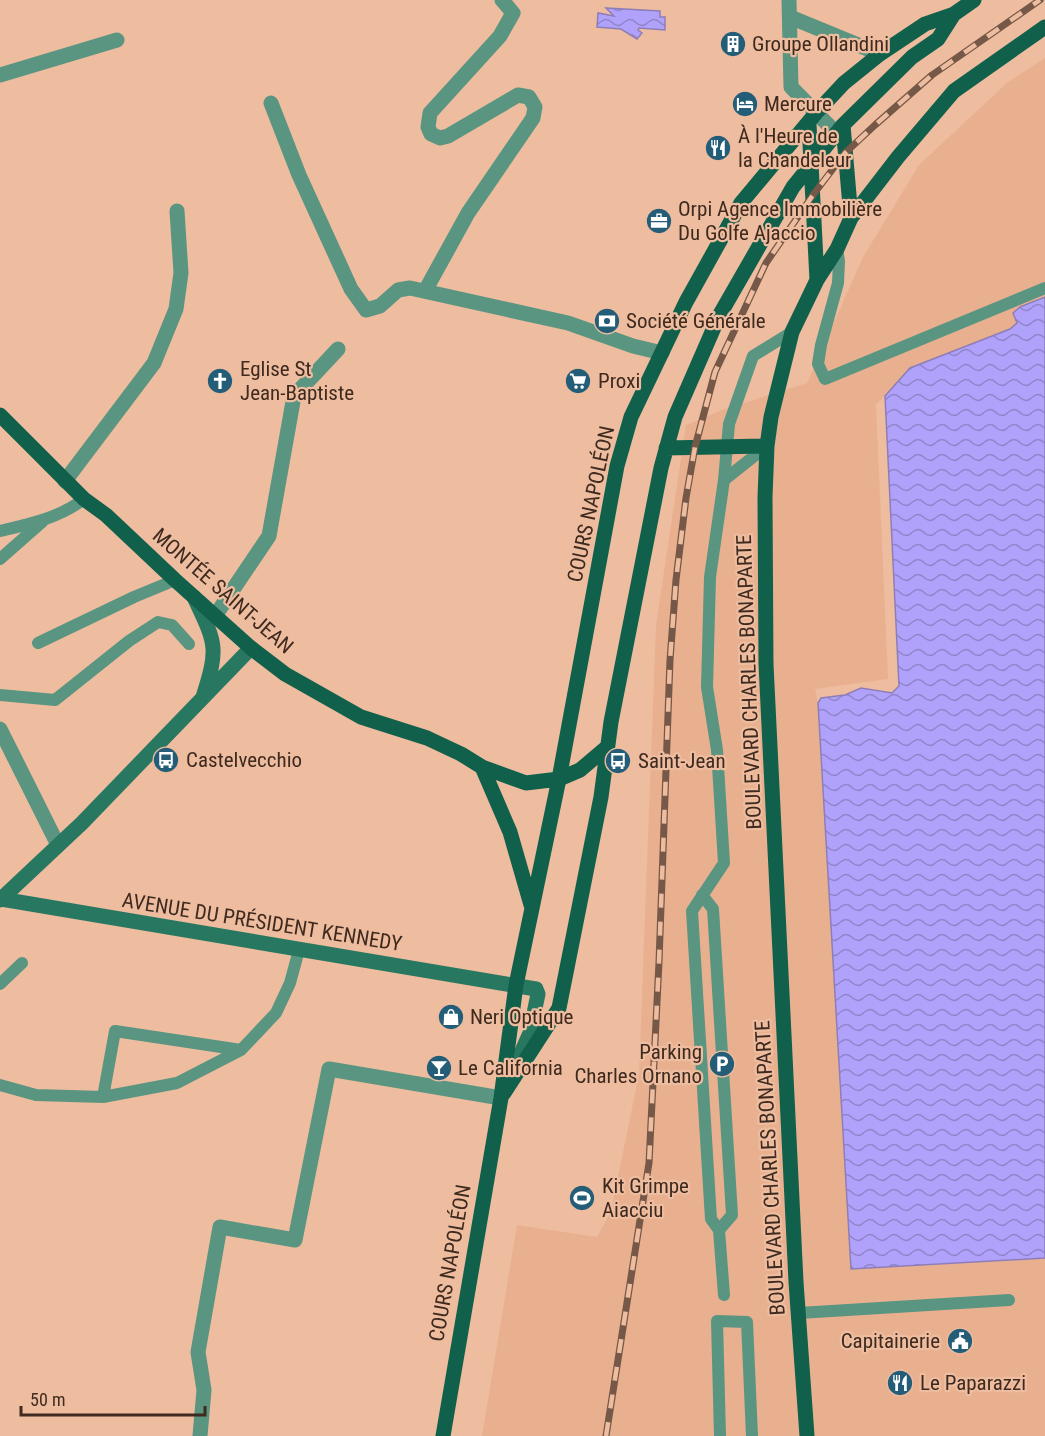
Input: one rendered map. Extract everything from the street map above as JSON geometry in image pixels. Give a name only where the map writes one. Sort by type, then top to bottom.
[{"type":"main road","points":[[954,14],[974,0]]},
{"type":"main road","name":"COURS NAPOLÉON","points":[[442,1436],[501,1098],[516,985],[559,779],[617,466],[631,417],[686,302],[741,203],[844,83],[880,54],[925,24],[954,14]]},
{"type":"main road","name":"COURS NAPOLÉON","points":[[501,1098],[560,1008],[601,797],[606,748],[666,448],[675,417],[719,316],[793,187],[811,162],[912,57],[938,39],[954,14]]},
{"type":"main road","name":"BOULEVARD CHARLES BONAPARTE","points":[[807,1436],[798,1313],[766,664],[767,446],[778,384],[792,332],[817,280],[837,249],[851,218],[898,157],[954,91],[1045,27]]},
{"type":"main road","points":[[812,119],[811,162],[817,280]]},
{"type":"main road","points":[[841,133],[851,218]]},
{"type":"main road","name":"MONTÉE SAINT-JEAN","points":[[0,415],[84,499],[106,515],[251,648],[285,674],[361,717],[427,738],[482,767],[526,783],[559,779]]},
{"type":"main road","points":[[666,448],[767,446]]},
{"type":"main road","points":[[193,596],[212,634],[214,649],[213,664],[203,699]]},
{"type":"main road","points":[[0,900],[82,823],[251,648]]},
{"type":"main road","points":[[559,779],[580,770],[606,748]]},
{"type":"main road","points":[[482,767],[510,832],[532,909]]},
{"type":"main road","name":"AVENUE DU PRÉSIDENT KENNEDY","points":[[0,900],[516,985]]},
{"type":"main road","points":[[501,1098],[530,1034],[538,994],[536,989],[516,985]]},
{"type":"street","points":[[425,291],[468,213],[533,118],[535,107],[529,97],[518,95],[448,136],[440,138],[431,134],[428,127],[430,113],[500,36],[513,13],[502,0]]},
{"type":"street","points":[[789,0],[791,87],[812,119],[841,133]]},
{"type":"street","points":[[790,17],[880,54]]},
{"type":"street","points":[[0,75],[117,40]]},
{"type":"street","points":[[271,103],[322,227],[351,289],[366,310],[380,306],[398,290],[410,288],[568,323],[633,346],[662,353]]},
{"type":"street","points":[[65,481],[154,363],[176,309],[181,273],[177,211]]},
{"type":"street","points":[[215,616],[269,536],[294,396],[338,349]]},
{"type":"street","points":[[0,729],[58,845]]},
{"type":"street","points":[[200,1436],[204,1390],[198,1352],[220,1227],[295,1240],[329,1070],[501,1098]]},
{"type":"lane","points":[[837,249],[838,283],[818,364],[825,379],[1045,288]]},
{"type":"lane","points":[[724,1295],[719,1230],[711,1219],[692,911],[724,862],[717,750],[707,687],[710,577],[724,480],[729,424],[753,356],[792,332]]},
{"type":"lane","points":[[724,480],[767,446]]},
{"type":"lane","points":[[0,531],[42,521],[70,510],[84,499]]},
{"type":"lane","points":[[0,559],[42,521]]},
{"type":"lane","points":[[38,643],[175,580]]},
{"type":"lane","points":[[0,695],[55,700],[129,641],[158,622],[172,625],[189,644]]},
{"type":"lane","points":[[702,895],[713,909],[732,1215],[719,1230]]},
{"type":"lane","points":[[0,1085],[36,1095],[103,1097],[177,1083],[241,1050],[276,1013],[290,983],[298,950]]},
{"type":"lane","points":[[0,984],[22,963]]},
{"type":"lane","points":[[103,1097],[115,1031],[241,1050]]},
{"type":"lane","points":[[798,1313],[1009,1300]]},
{"type":"lane","points":[[720,1436],[717,1321],[747,1322],[752,1436]]},
{"type":"shaded area","points":[[1045,58],[1045,297],[1020,307],[1013,313],[1017,323],[1010,329],[910,368],[876,405],[888,679],[815,689],[818,703],[851,1268],[1045,1258],[1045,1436],[482,1436],[517,1225],[597,1237],[611,1211],[639,1074],[656,625],[686,425],[722,410],[807,383],[863,257],[919,165],[1008,82]]},
{"type":"water","points":[[606,8],[660,11],[660,17],[665,17],[665,30],[639,28],[638,30],[642,33],[637,39],[621,29],[597,27],[598,13],[614,16]]},
{"type":"water","points":[[1045,297],[1045,1258],[851,1269],[818,703],[821,698],[845,695],[861,688],[892,693],[899,686],[885,396],[910,368],[1010,329],[1017,323],[1013,313],[1020,307]]},
{"type":"railway","points":[[606,1436],[649,1163],[670,660],[676,580],[695,447],[715,372],[766,263],[845,153],[932,75],[1040,0]]},
{"type":"place","name":"Groupe Ollandini","points":[[733,44]]},
{"type":"place","name":"Mercure","points":[[745,104]]},
{"type":"place","name":"À l'Heure de la Chandeleur","points":[[718,148]]},
{"type":"place","name":"Orpi Agence Immobilière Du Golfe Ajaccio","points":[[659,221]]},
{"type":"place","name":"Société Générale","points":[[607,321]]},
{"type":"place","name":"Eglise St Jean-Baptiste","points":[[220,381]]},
{"type":"place","name":"Proxi","points":[[578,381]]},
{"type":"place","name":"Castelvecchio","points":[[166,760]]},
{"type":"place","name":"Saint-Jean","points":[[618,761]]},
{"type":"place","name":"Neri Optique","points":[[451,1017]]},
{"type":"place","name":"Parking Charles Ornano","points":[[722,1064]]},
{"type":"place","name":"Le California","points":[[439,1068]]},
{"type":"place","name":"Kit Grimpe Aiacciu","points":[[582,1198]]},
{"type":"place","name":"Capitainerie","points":[[960,1341]]},
{"type":"place","name":"Le Paparazzi","points":[[900,1383]]}]
